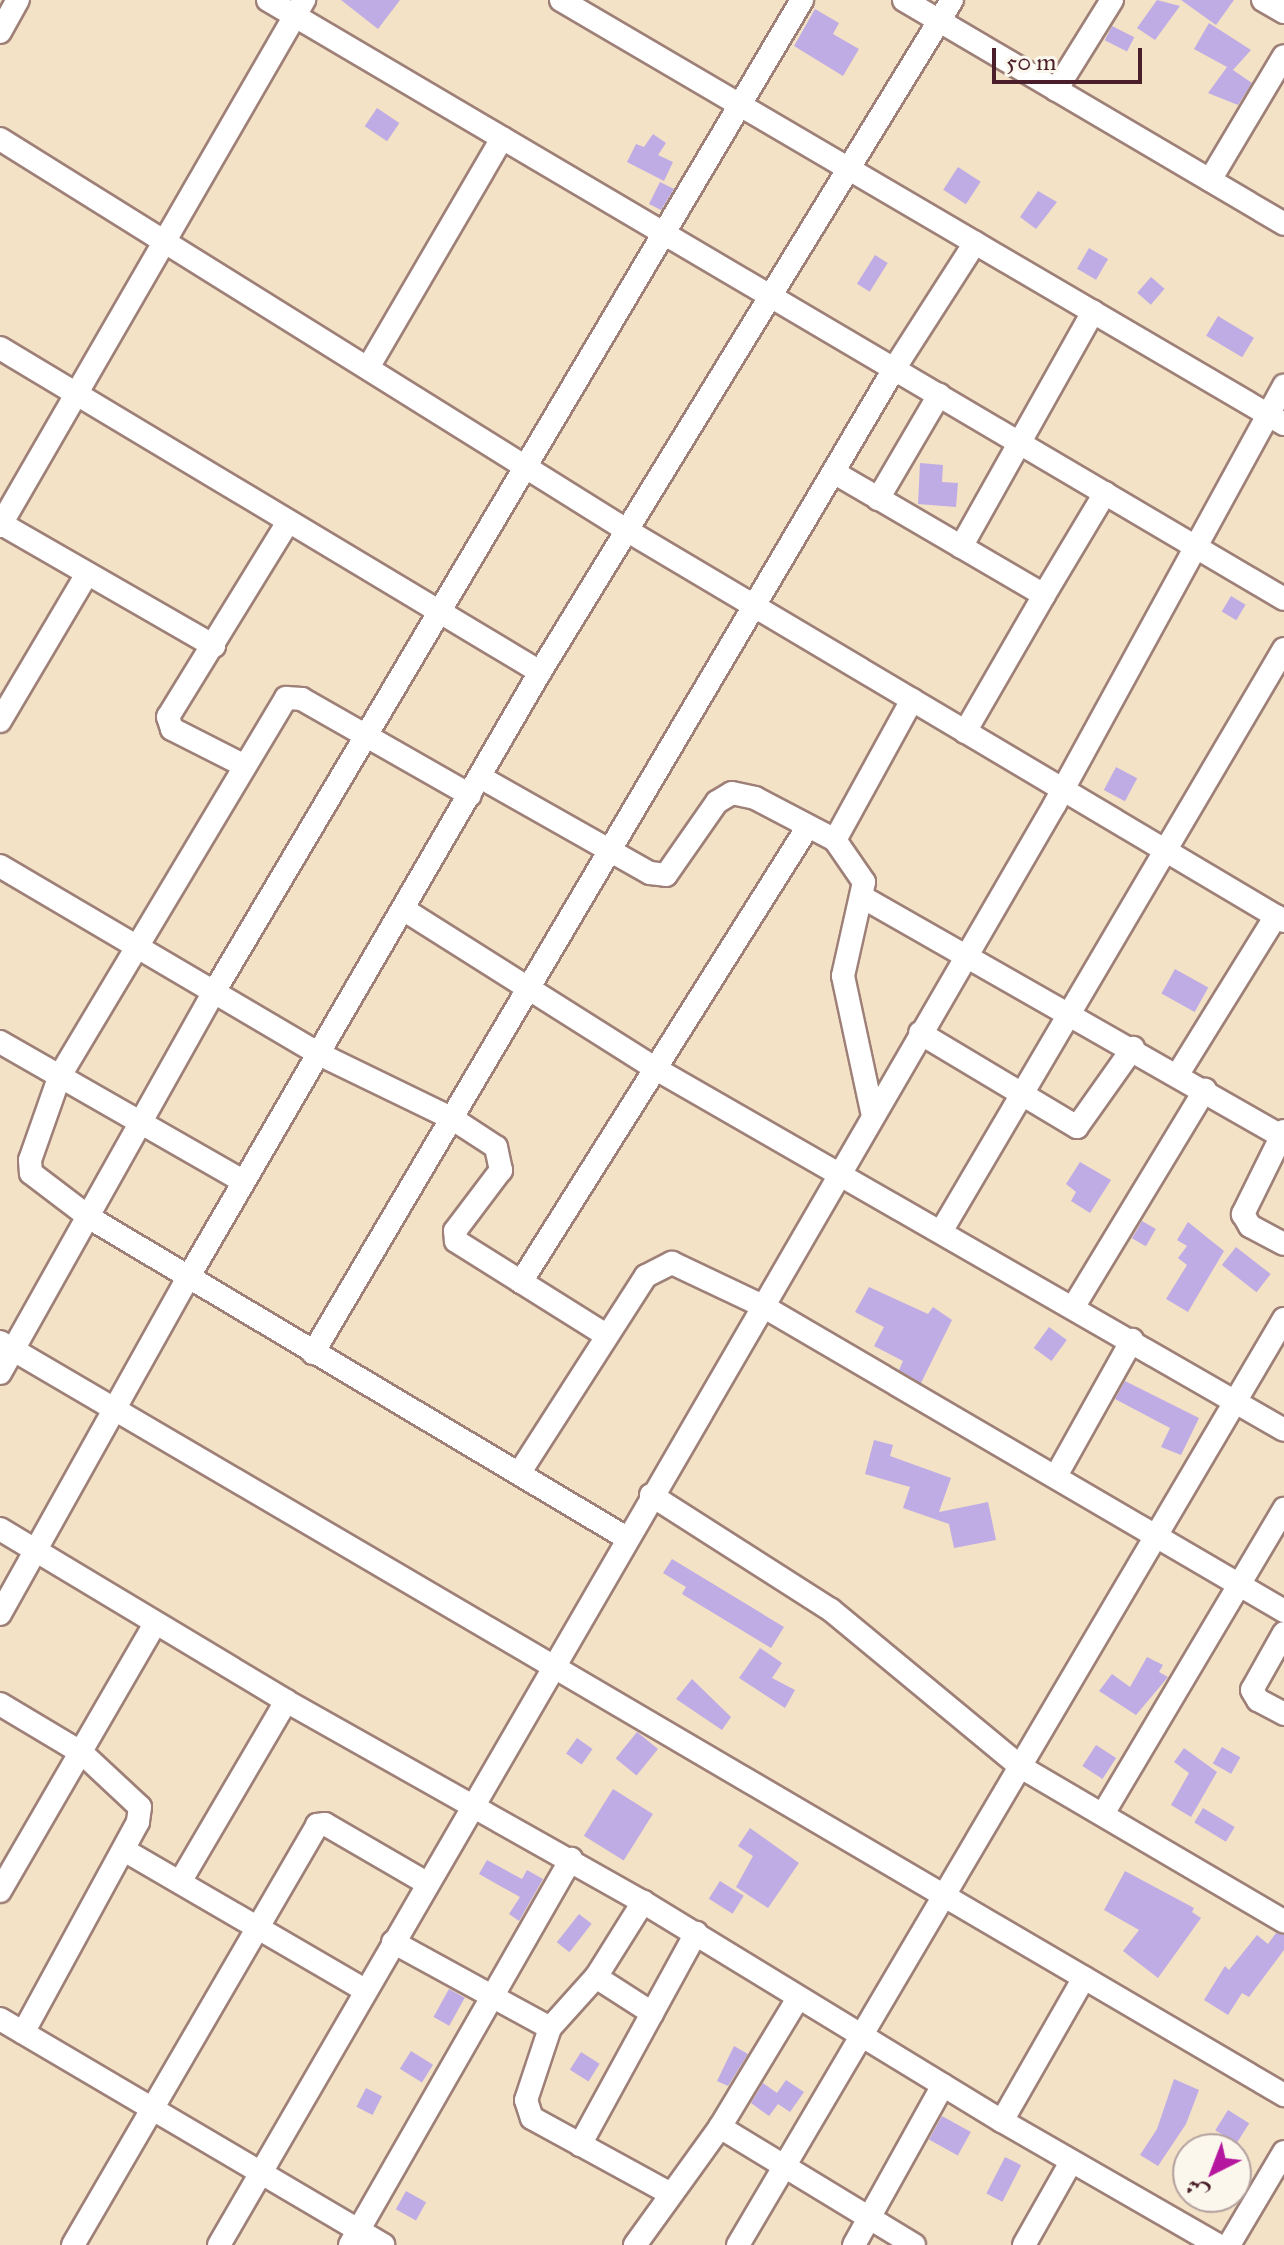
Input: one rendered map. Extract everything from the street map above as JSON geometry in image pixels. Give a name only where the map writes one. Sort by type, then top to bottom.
[{"type":"street","points":[[0,32],[18,0]]},
{"type":"street","points":[[268,0],[299,8],[502,138],[1284,599]]},
{"type":"street","points":[[561,0],[1276,419]]},
{"type":"street","points":[[0,1373],[7,1346],[90,1218],[141,1120],[214,992],[662,232],[742,106],[802,0]]},
{"type":"street","points":[[904,0],[1284,224]]},
{"type":"street","points":[[0,1614],[243,1181],[540,672],[952,0]]},
{"type":"street","points":[[1056,90],[1112,0]]},
{"type":"street","points":[[1263,0],[1284,12]]},
{"type":"street","points":[[214,646],[1,524],[299,8]]},
{"type":"street","points":[[1210,180],[1284,56]]},
{"type":"street","points":[[369,366],[502,138]]},
{"type":"street","points":[[0,139],[369,366],[628,531],[1280,919],[1178,1074]]},
{"type":"street","points":[[313,1353],[894,369],[975,243]]},
{"type":"street","points":[[961,547],[1022,444],[1093,312]]},
{"type":"street","points":[[0,348],[540,672]]},
{"type":"street","points":[[219,2245],[625,1537],[1062,790],[1196,546],[1276,419],[1284,386]]},
{"type":"street","points":[[878,499],[939,395]]},
{"type":"street","points":[[835,473],[1044,595]]},
{"type":"street","points":[[965,732],[1105,493]]},
{"type":"street","points":[[245,766],[172,729],[168,717],[288,522]]},
{"type":"street","points":[[0,721],[87,574]]},
{"type":"street","points":[[942,1230],[1284,649]]},
{"type":"street","points":[[625,1537],[90,1218],[31,1173],[30,1160],[60,1075],[286,698],[302,699],[367,736],[611,853],[666,875],[717,802],[732,793],[755,798],[835,840],[860,869],[864,898],[843,976],[873,1116]]},
{"type":"street","points":[[835,840],[912,700]]},
{"type":"street","points":[[521,1282],[807,828]]},
{"type":"street","points":[[0,866],[317,1053],[453,1119],[496,1147],[502,1159],[501,1170],[455,1231],[456,1241],[606,1335]]},
{"type":"street","points":[[864,898],[1282,1133],[1243,1214],[1250,1226],[1284,1244]]},
{"type":"street","points":[[403,909],[656,1069],[942,1230],[1284,1430]]},
{"type":"street","points":[[920,1033],[1077,1127],[1133,1048]]},
{"type":"street","points":[[0,1042],[243,1181]]},
{"type":"street","points":[[1074,1306],[1205,1090]]},
{"type":"street","points":[[520,1472],[606,1335],[658,1266],[672,1263],[761,1305],[1284,1611]]},
{"type":"street","points":[[738,2245],[1284,1319]]},
{"type":"street","points":[[1056,1476],[1132,1340]]},
{"type":"street","points":[[7,1346],[1284,2095]]},
{"type":"street","points":[[651,1495],[831,1610],[1021,1767],[1284,1921]]},
{"type":"street","points":[[1103,1814],[1284,1509]]},
{"type":"street","points":[[0,1529],[286,1701],[571,1859],[1002,2121],[1218,2245]]},
{"type":"street","points":[[0,1891],[155,1624]]},
{"type":"street","points":[[1284,1633],[1252,1690],[1258,1700],[1284,1714]]},
{"type":"street","points":[[180,1882],[286,1701]]},
{"type":"street","points":[[0,1704],[82,1753],[140,1807],[124,1850],[23,2033]]},
{"type":"street","points":[[73,2245],[317,1825],[325,1824],[428,1884]]},
{"type":"street","points":[[124,1850],[365,1990]]},
{"type":"street","points":[[354,2238],[571,1859]]},
{"type":"street","points":[[643,1902],[596,1977],[550,2028],[526,2110],[580,2145],[669,2193]]},
{"type":"street","points":[[580,2145],[696,1933]]},
{"type":"street","points":[[393,1942],[550,2028]]},
{"type":"street","points":[[596,1977],[652,2013]]},
{"type":"street","points":[[1002,2121],[1084,1978]]},
{"type":"street","points":[[635,2245],[669,2193],[720,2127],[798,1998]]},
{"type":"street","points":[[0,2019],[260,2175],[354,2238],[383,2245]]},
{"type":"street","points":[[854,2245],[943,2085]]},
{"type":"street","points":[[720,2127],[783,2169],[914,2245]]},
{"type":"street","points":[[1229,2245],[1284,2152]]},
{"type":"street","points":[[1024,2245],[1071,2162]]},
{"type":"building","points":[[341,0],[400,0],[378,29]]},
{"type":"building","points":[[1157,0],[1180,6],[1155,40],[1137,28]]},
{"type":"building","points":[[1181,0],[1234,0],[1216,25]]},
{"type":"building","points":[[815,9],[839,23],[833,34],[859,49],[843,76],[794,46]]},
{"type":"building","points":[[1209,23],[1251,50],[1233,70],[1252,83],[1238,105],[1208,93],[1227,67],[1194,49]]},
{"type":"building","points":[[1112,26],[1134,37],[1127,52],[1105,40]]},
{"type":"building","points":[[377,108],[399,123],[387,141],[365,126]]},
{"type":"building","points":[[653,134],[666,143],[658,155],[673,162],[664,181],[627,162],[636,144],[644,147]]},
{"type":"building","points":[[958,167],[981,182],[966,204],[943,190]]},
{"type":"building","points":[[660,182],[674,189],[661,210],[649,204]]},
{"type":"building","points":[[1038,191],[1057,202],[1036,229],[1020,217]]},
{"type":"building","points":[[1089,248],[1108,259],[1096,280],[1077,269]]},
{"type":"building","points":[[875,255],[888,263],[870,292],[857,284]]},
{"type":"building","points":[[1151,277],[1165,289],[1151,305],[1137,293]]},
{"type":"building","points":[[1218,316],[1254,338],[1242,357],[1206,336]]},
{"type":"building","points":[[920,463],[943,465],[942,482],[958,483],[956,507],[918,504]]},
{"type":"building","points":[[1231,596],[1246,605],[1236,620],[1222,611]]},
{"type":"building","points":[[1116,767],[1137,778],[1125,801],[1104,790]]},
{"type":"building","points":[[1175,969],[1208,987],[1195,1012],[1161,993]]},
{"type":"building","points":[[1080,1162],[1111,1180],[1090,1213],[1071,1201],[1076,1192],[1066,1184]]},
{"type":"building","points":[[1142,1221],[1156,1229],[1146,1246],[1132,1238]]},
{"type":"building","points":[[1188,1222],[1224,1251],[1188,1312],[1166,1299],[1187,1265],[1178,1258],[1187,1246],[1177,1240]]},
{"type":"building","points":[[1236,1247],[1271,1274],[1257,1292],[1222,1265]]},
{"type":"building","points":[[869,1287],[928,1314],[933,1307],[952,1320],[921,1383],[899,1370],[903,1361],[874,1346],[884,1327],[855,1312]]},
{"type":"building","points":[[1049,1327],[1067,1340],[1052,1361],[1034,1348]]},
{"type":"building","points":[[1125,1381],[1199,1418],[1181,1455],[1161,1447],[1170,1428],[1115,1399]]},
{"type":"building","points":[[874,1440],[893,1445],[890,1456],[951,1478],[939,1512],[988,1502],[996,1540],[954,1548],[949,1524],[903,1508],[910,1487],[865,1474]]},
{"type":"building","points":[[672,1559],[784,1627],[771,1648],[682,1594],[686,1587],[663,1573]]},
{"type":"building","points":[[760,1648],[782,1663],[772,1678],[795,1690],[785,1708],[739,1678]]},
{"type":"building","points":[[1147,1657],[1163,1665],[1159,1672],[1168,1677],[1136,1715],[1099,1691],[1112,1674],[1130,1687]]},
{"type":"building","points":[[692,1679],[731,1717],[722,1730],[676,1699]]},
{"type":"building","points":[[637,1732],[658,1749],[637,1775],[616,1758]]},
{"type":"building","points":[[577,1738],[593,1749],[582,1764],[566,1754]]},
{"type":"building","points":[[1096,1745],[1116,1758],[1103,1779],[1082,1766]]},
{"type":"building","points":[[1222,1747],[1240,1757],[1231,1774],[1213,1764]]},
{"type":"building","points":[[1184,1748],[1217,1772],[1191,1817],[1171,1805],[1189,1773],[1174,1762]]},
{"type":"building","points":[[613,1789],[653,1814],[624,1861],[584,1836]]},
{"type":"building","points":[[1203,1808],[1235,1827],[1226,1842],[1194,1823]]},
{"type":"building","points":[[750,1828],[799,1863],[768,1908],[736,1887],[753,1856],[738,1846]]},
{"type":"building","points":[[487,1860],[522,1879],[527,1870],[543,1879],[519,1921],[509,1914],[520,1897],[479,1874]]},
{"type":"building","points":[[1125,1871],[1194,1908],[1192,1912],[1201,1918],[1158,1978],[1123,1951],[1139,1930],[1104,1910]]},
{"type":"building","points":[[720,1881],[744,1896],[733,1914],[709,1899]]},
{"type":"building","points":[[579,1914],[592,1924],[569,1952],[557,1942]]},
{"type":"building","points":[[1276,1933],[1284,1935],[1284,1950],[1249,1997],[1242,1993],[1228,2015],[1204,2000],[1225,1966],[1229,1970],[1257,1935],[1268,1944]]},
{"type":"building","points":[[449,1989],[465,1998],[449,2026],[433,2017]]},
{"type":"building","points":[[734,2046],[748,2054],[728,2086],[717,2081]]},
{"type":"building","points":[[411,2051],[433,2065],[422,2083],[400,2069]]},
{"type":"building","points":[[581,2052],[600,2064],[589,2081],[570,2070]]},
{"type":"building","points":[[1174,2079],[1199,2090],[1186,2124],[1180,2133],[1172,2133],[1172,2145],[1158,2166],[1140,2155],[1157,2129]]},
{"type":"building","points":[[786,2080],[804,2092],[790,2112],[778,2104],[769,2116],[751,2103],[763,2083],[777,2093]]},
{"type":"building","points":[[366,2088],[382,2096],[373,2115],[356,2107]]},
{"type":"building","points":[[1228,2110],[1249,2123],[1243,2133],[1215,2130]]},
{"type":"building","points":[[942,2116],[971,2132],[958,2156],[929,2140]]},
{"type":"building","points":[[1005,2157],[1021,2165],[1002,2202],[986,2194]]},
{"type":"building","points":[[406,2191],[426,2202],[416,2221],[396,2209]]}]
